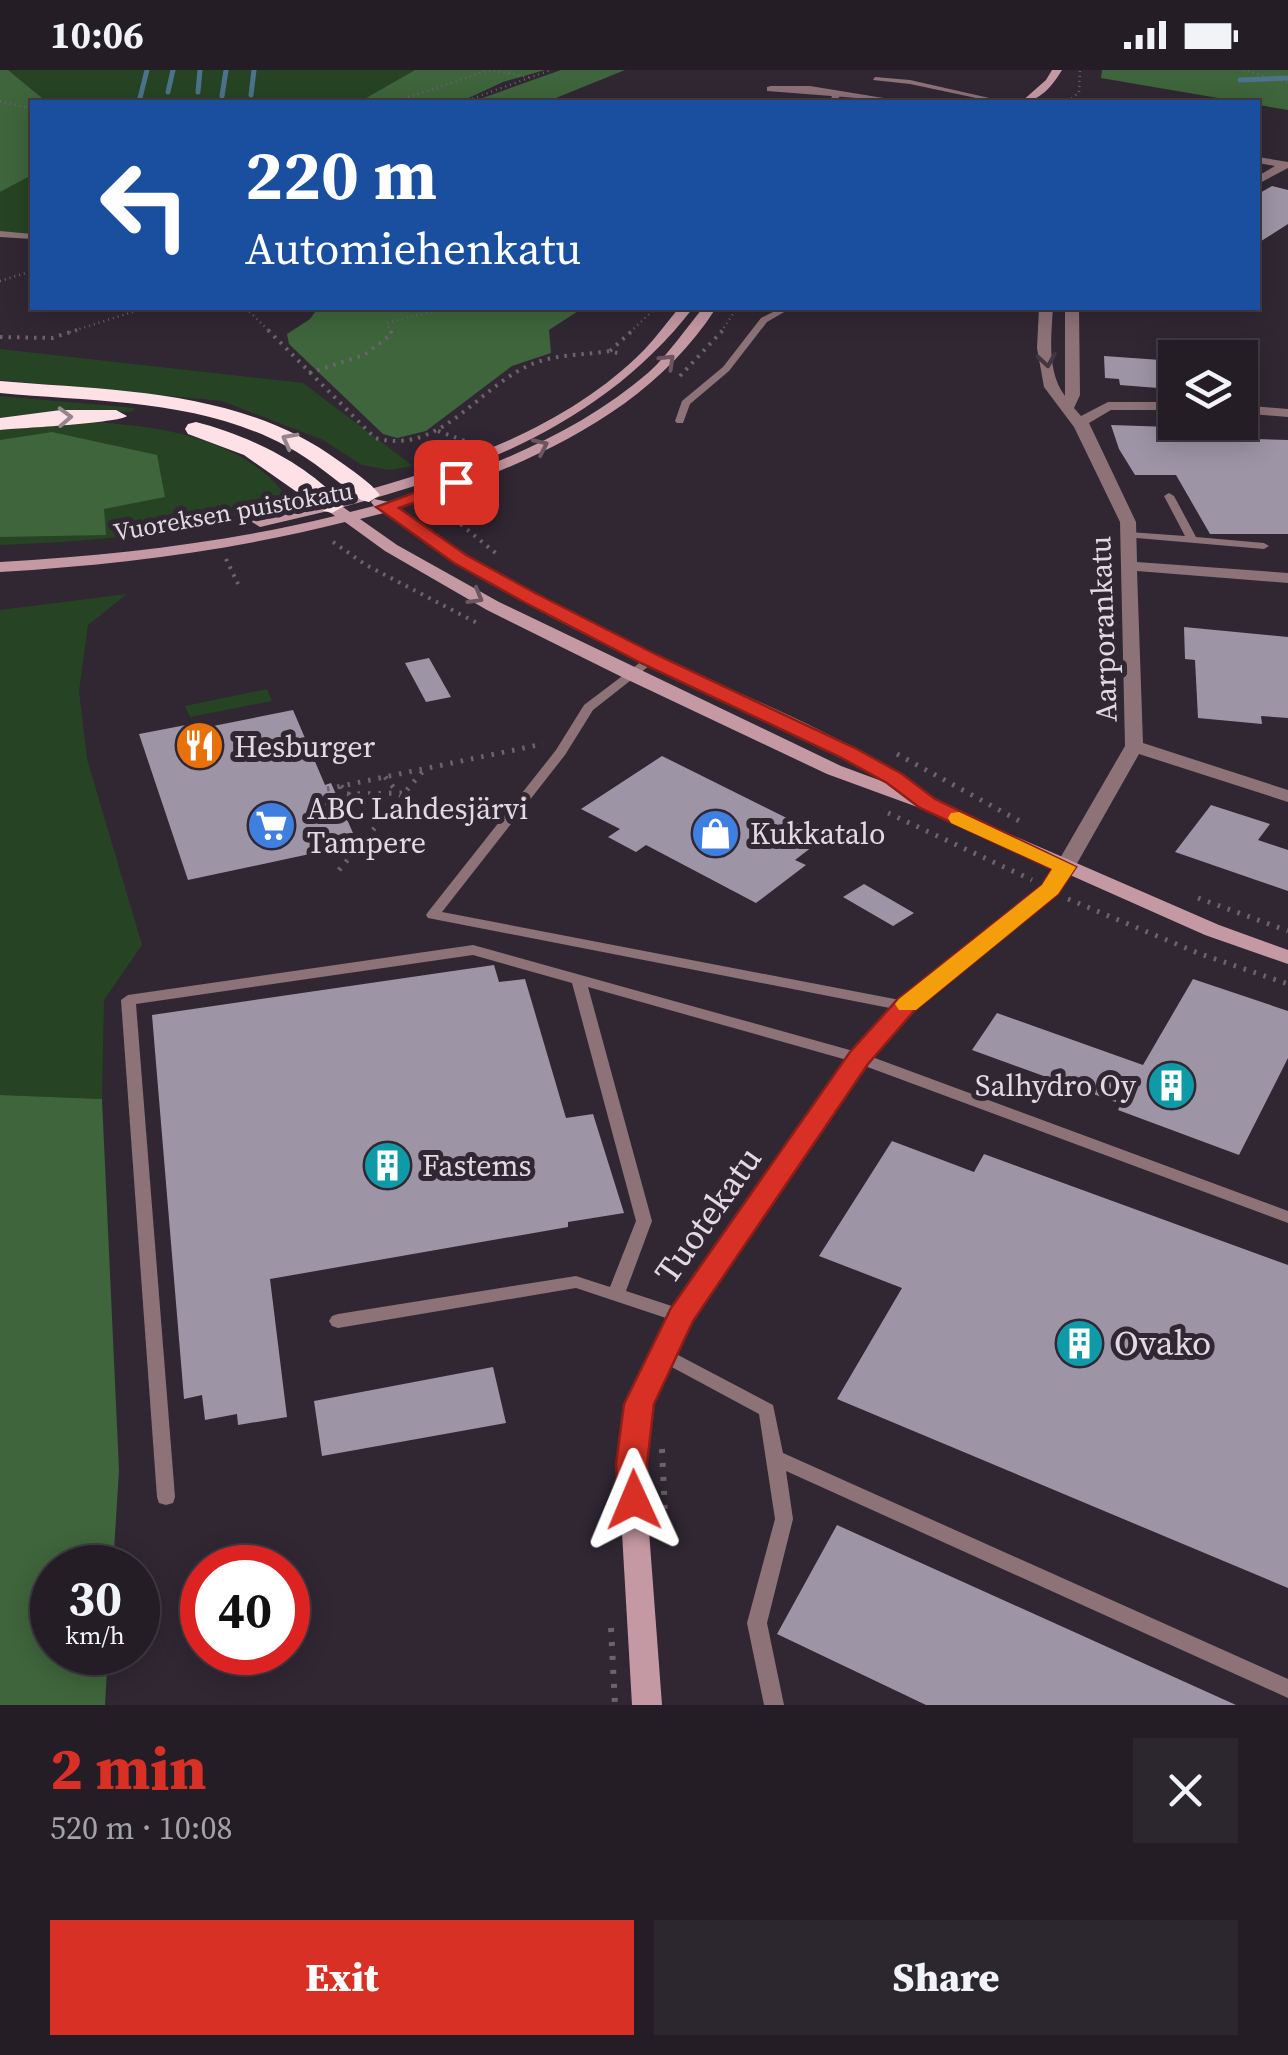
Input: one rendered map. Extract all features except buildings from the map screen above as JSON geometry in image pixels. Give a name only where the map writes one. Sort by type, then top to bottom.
[{"type":"highway","points":[[0,387],[163,404],[239,419],[296,442],[377,501]]},
{"type":"highway","points":[[0,424],[61,416],[107,416],[198,429],[232,439],[268,457],[340,512]]},
{"type":"main road","points":[[1028,100],[1050,82],[1057,70]]},
{"type":"main road","points":[[1063,99],[1066,70]]},
{"type":"main road","name":"Vuoreksen puistokatu","points":[[377,501],[488,452],[595,398],[658,344],[684,310]]},
{"type":"main road","name":"Vuoreksen puistokatu","points":[[0,567],[136,557],[340,512],[504,464],[592,421],[670,360],[708,310]]},
{"type":"main road","points":[[377,501],[460,559],[650,660],[848,753],[894,778],[928,804]]},
{"type":"main road","points":[[340,512],[391,548],[494,606],[834,770],[928,804],[1212,930],[1288,957]]},
{"type":"main road","name":"Vuoreksen puistokatu","points":[[0,555],[162,540],[340,512]]},
{"type":"main road","name":"Tuotekatu","points":[[646,1705],[631,1464],[639,1404],[661,1353],[681,1316],[859,1058],[906,1006],[1053,899],[1065,867]]},
{"type":"street","points":[[771,89],[869,100]]},
{"type":"street","points":[[1260,160],[1286,165]]},
{"type":"street","points":[[1260,181],[1286,165]]},
{"type":"street","name":"Aarporankatu","points":[[1046,310],[1044,348],[1051,387],[1069,405],[1081,426],[1128,522],[1131,566],[1134,746],[1065,867]]},
{"type":"street","points":[[1069,405],[1073,395],[1072,310]]},
{"type":"street","points":[[1081,426],[1088,414],[1108,406],[1158,406]]},
{"type":"street","points":[[1258,410],[1288,413]]},
{"type":"street","points":[[1131,566],[1288,578]]},
{"type":"street","points":[[1134,746],[1288,796]]},
{"type":"lane","points":[[876,79],[992,100]]},
{"type":"lane","points":[[0,234],[30,237]]},
{"type":"lane","points":[[680,421],[686,403],[726,368],[764,320],[783,310]]},
{"type":"lane","points":[[1170,496],[1192,540]]},
{"type":"lane","points":[[1129,535],[1264,546]]},
{"type":"lane","points":[[650,660],[588,708],[566,745],[433,915],[906,1006]]},
{"type":"lane","points":[[166,1496],[128,1000],[473,950],[859,1058],[1288,1216]]},
{"type":"lane","points":[[579,980],[644,1221],[616,1294]]},
{"type":"lane","points":[[338,1321],[576,1282],[681,1316]]},
{"type":"lane","points":[[661,1353],[767,1410],[784,1519],[757,1623],[774,1705]]},
{"type":"lane","points":[[774,1457],[1288,1689]]},
{"type":"path","points":[[400,100],[490,70],[529,77]]},
{"type":"path","points":[[468,100],[551,70]]},
{"type":"path","points":[[1063,99],[1079,92],[1080,70]]},
{"type":"path","points":[[1243,70],[1288,83]]},
{"type":"path","points":[[0,101],[30,108]]},
{"type":"path","points":[[0,281],[30,272]]},
{"type":"path","points":[[0,338],[52,338],[139,310]]},
{"type":"path","points":[[248,310],[381,441],[412,443],[438,431],[520,370],[548,360],[610,352],[654,310]]},
{"type":"path","points":[[309,373],[380,346],[392,334],[387,323],[439,310]]},
{"type":"path","points":[[438,431],[488,452]]},
{"type":"path","points":[[439,506],[474,536]]},
{"type":"path","points":[[333,542],[366,565]]},
{"type":"path","points":[[226,559],[238,584]]},
{"type":"path","points":[[327,789],[551,742],[566,745]]},
{"type":"path","points":[[889,751],[1032,828]]},
{"type":"path","points":[[339,870],[425,768]]},
{"type":"path","points":[[385,777],[401,793]]},
{"type":"path","points":[[340,786],[377,826]]},
{"type":"path","points":[[348,794],[401,793]]},
{"type":"path","points":[[884,811],[1053,899],[1076,902],[1198,953],[1288,984]]},
{"type":"path","points":[[1181,892],[1288,931]]},
{"type":"path","points":[[1053,899],[1076,902]]},
{"type":"path","points":[[662,1439],[667,1549]]},
{"type":"green space","points":[[0,70],[8,70],[45,100],[30,100],[30,176],[0,192]]},
{"type":"green space","points":[[8,70],[415,70],[362,100],[45,100]]},
{"type":"green space","points":[[415,70],[545,70],[503,82],[464,100],[362,100]]},
{"type":"green space","points":[[561,70],[625,70],[551,100],[477,100]]},
{"type":"green space","points":[[1102,70],[1288,70],[1288,110],[1260,105],[1260,100],[1230,100],[1101,78]]},
{"type":"green space","points":[[30,176],[30,235],[0,232],[0,192]]},
{"type":"green space","points":[[317,310],[580,310],[549,330],[551,353],[512,366],[426,431],[397,438],[383,434],[289,344],[287,334]]},
{"type":"green space","points":[[0,349],[303,383],[413,466],[389,470],[362,465],[323,440],[222,401],[0,380]]},
{"type":"green space","points":[[0,396],[135,408],[131,412],[76,410],[0,418]]},
{"type":"green space","points":[[64,421],[123,424],[183,434],[239,456],[264,472],[284,493],[259,507],[189,527],[106,538],[0,545],[0,430]]},
{"type":"green space","points":[[52,432],[157,455],[165,497],[104,509],[106,535],[0,537],[0,440]]},
{"type":"green space","points":[[127,594],[88,625],[79,691],[87,759],[142,945],[104,1000],[102,1099],[0,1095],[0,610]]},
{"type":"green space","points":[[267,689],[272,701],[190,717],[185,706]]},
{"type":"green space","points":[[0,1095],[102,1099],[119,1470],[114,1545],[30,1545],[30,1675],[107,1675],[105,1705],[0,1705]]},
{"type":"waterway","points":[[140,100],[147,70]]},
{"type":"waterway","points":[[168,92],[173,70]]},
{"type":"waterway","points":[[198,92],[200,70]]},
{"type":"waterway","points":[[222,96],[226,70]]},
{"type":"waterway","points":[[251,95],[254,70]]},
{"type":"waterway","points":[[1240,80],[1288,78]]},
{"type":"slow traffic","points":[[907,1004],[1050,890],[1065,867],[959,818]]},
{"type":"place","name":"Hesburger","points":[[199,746]]},
{"type":"place","name":"ABC Lahdesjärvi Tampere","points":[[272,825]]},
{"type":"place","name":"Kukkatalo","points":[[715,833]]},
{"type":"place","name":"Salhydro Oy","points":[[1171,1085]]},
{"type":"place","name":"Fastems","points":[[387,1165]]},
{"type":"place","name":"Ovako","points":[[1079,1343]]},
{"type":"route","points":[[456,482],[385,507],[460,559],[530,598],[650,660],[848,753],[894,778],[928,804],[1065,867],[1050,890],[906,1006],[859,1058],[681,1316],[639,1404],[631,1464],[634,1500]]}]
